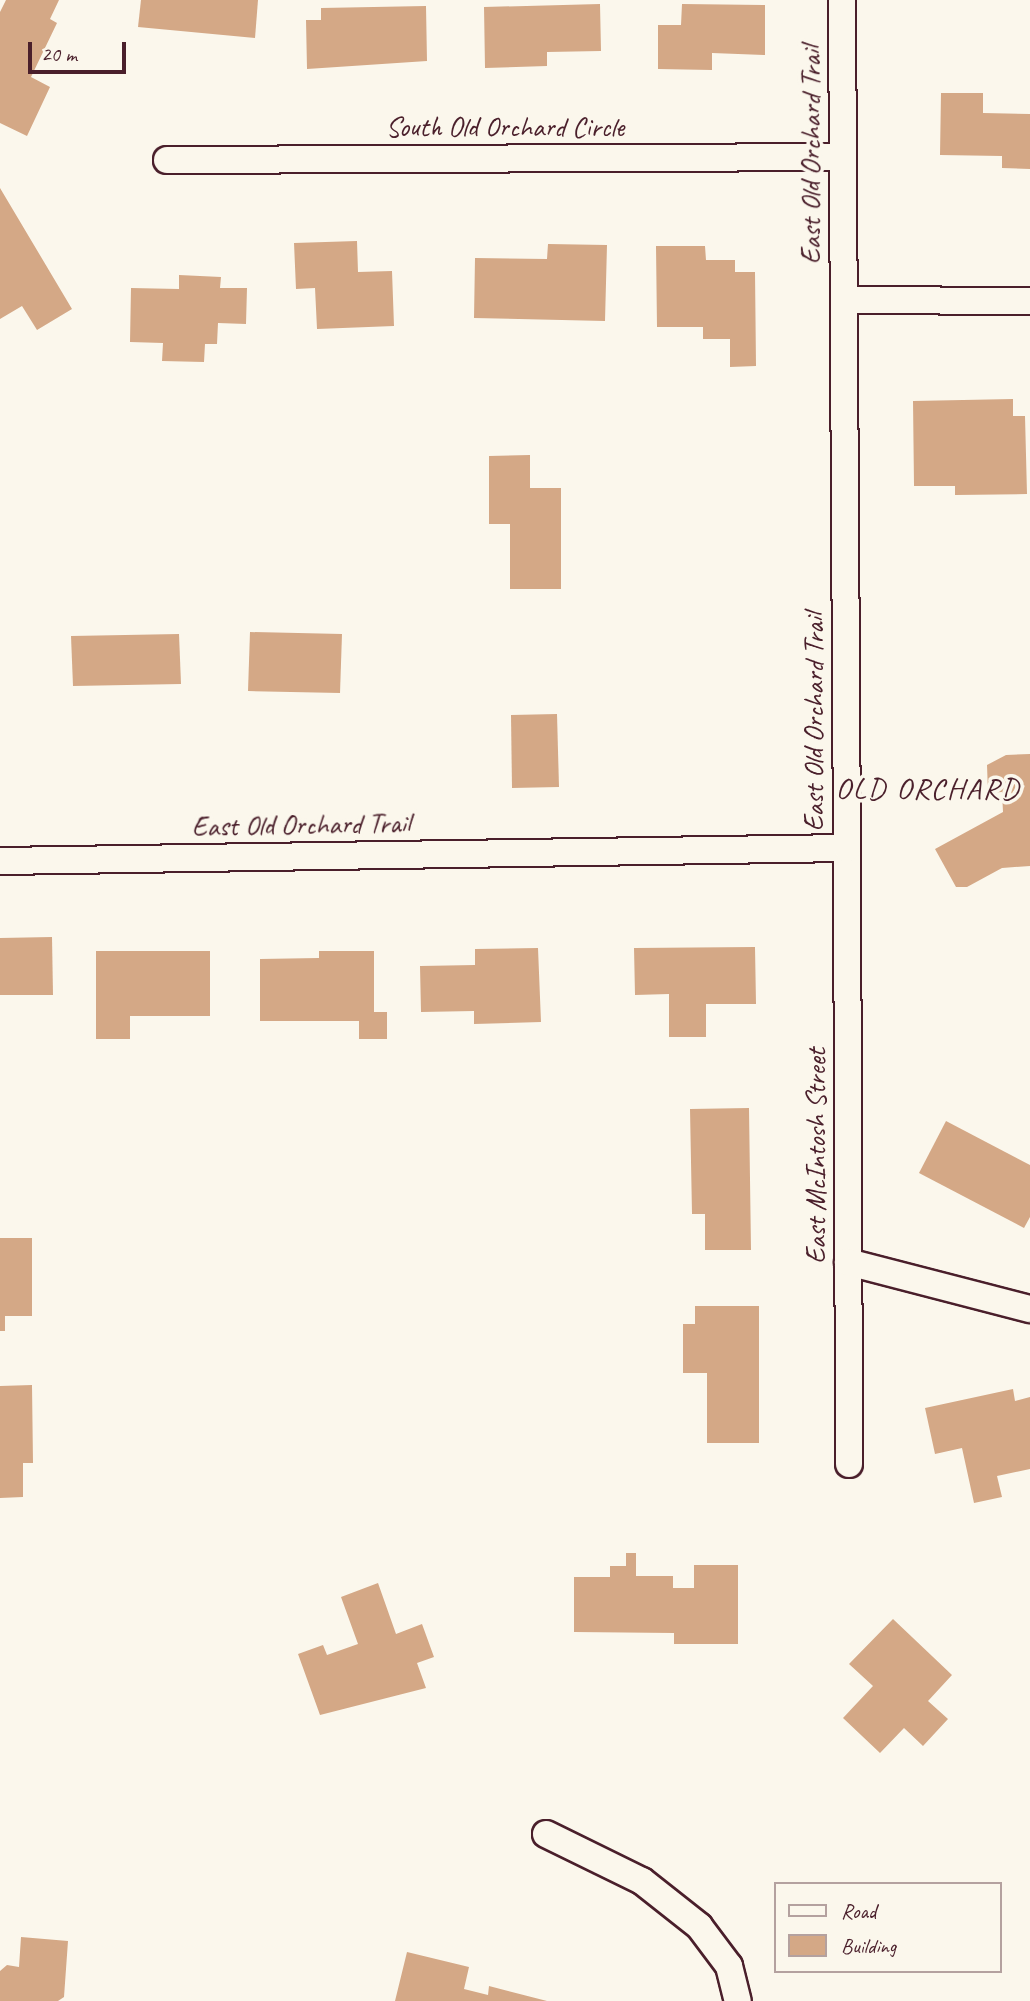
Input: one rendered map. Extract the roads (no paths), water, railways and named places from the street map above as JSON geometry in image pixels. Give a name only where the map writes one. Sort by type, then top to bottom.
[{"type":"street","name":"East Old Orchard Trail","points":[[0,862],[847,848],[842,0]]},
{"type":"street","name":"South Old Orchard Circle","points":[[167,160],[842,157]]},
{"type":"street","points":[[844,300],[1030,301]]},
{"type":"street","name":"East McIntosh Street","points":[[847,848],[849,1464]]},
{"type":"street","points":[[848,1262],[1030,1309]]},
{"type":"street","points":[[545,1834],[642,1881],[699,1926],[729,1966],[738,2001]]},
{"type":"district","name":"OLD ORCHARD","points":[[928,788]]}]
